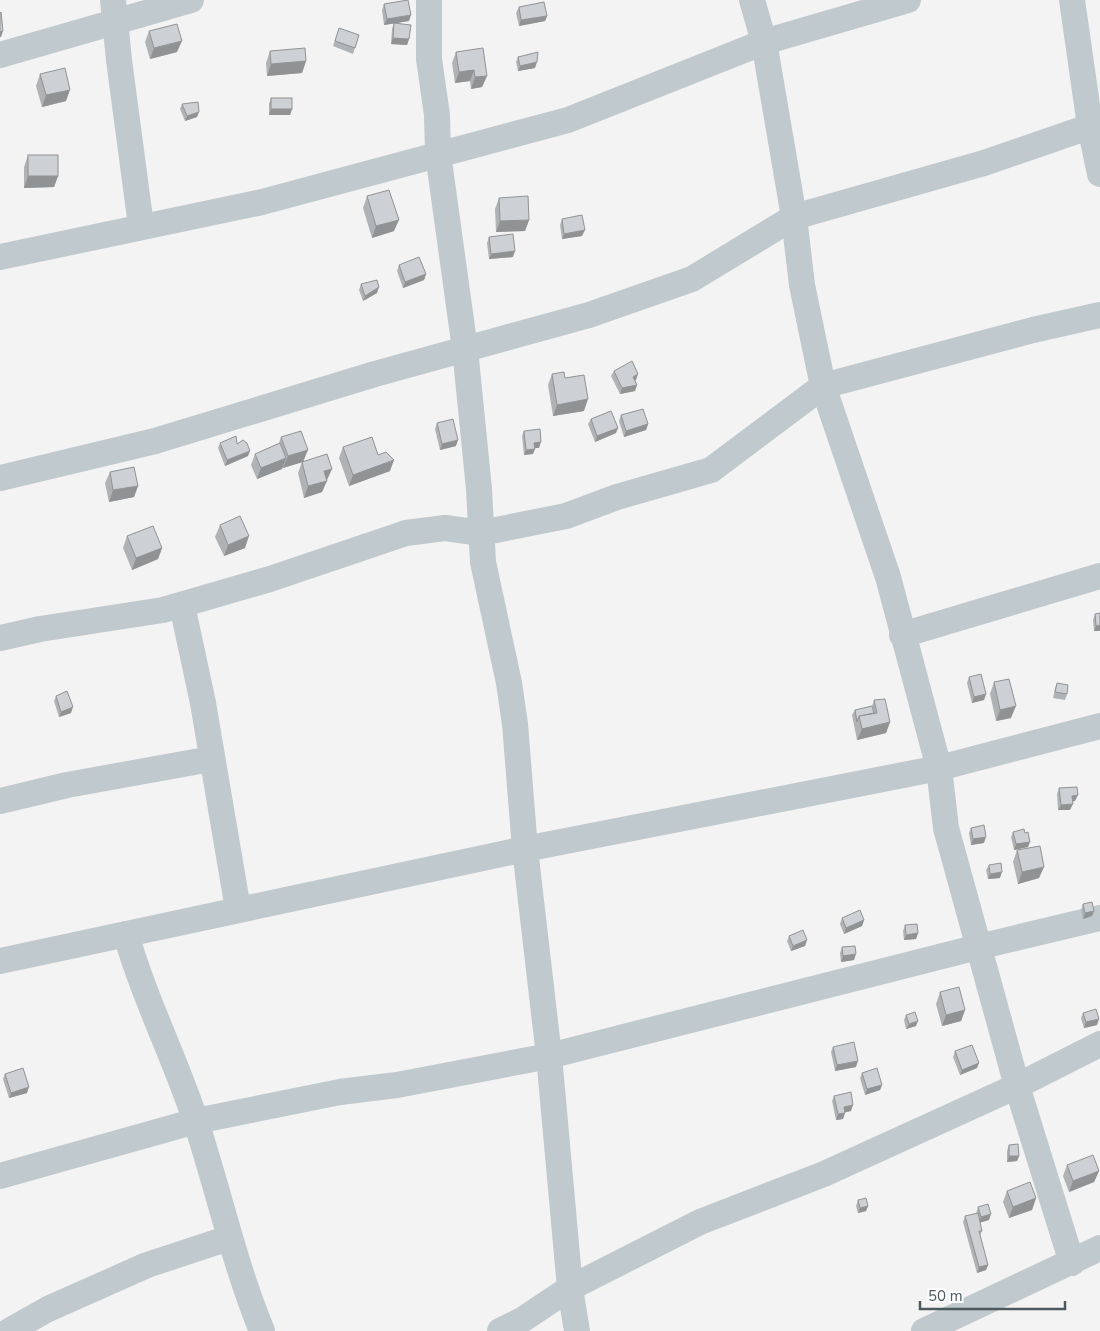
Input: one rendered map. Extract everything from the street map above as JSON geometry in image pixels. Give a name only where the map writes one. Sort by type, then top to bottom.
[{"type":"street","points":[[0,55],[114,11],[192,0]]},
{"type":"street","points":[[429,0],[429,59],[437,115],[438,154],[465,349],[483,562],[509,682],[515,724],[525,849],[550,1056],[570,1288],[577,1331]]},
{"type":"street","points":[[752,0],[764,42],[794,217],[802,285],[823,386],[888,577],[938,768],[946,828],[1017,1086],[1072,1263]]},
{"type":"street","points":[[0,256],[262,202],[568,120],[764,42],[908,0]]},
{"type":"street","points":[[1072,0],[1095,124],[1100,174]]},
{"type":"street","points":[[114,11],[141,226]]},
{"type":"street","points":[[0,478],[155,441],[465,349],[589,315],[692,279],[794,217],[984,163],[1095,124]]},
{"type":"street","points":[[0,638],[40,629],[163,610],[270,579],[406,533],[445,528],[481,533],[566,516],[617,497],[711,470],[823,386],[1033,330],[1100,315]]},
{"type":"street","points":[[902,635],[1100,576]]},
{"type":"street","points":[[182,605],[203,703],[211,760],[238,908]]},
{"type":"street","points":[[0,961],[238,908],[424,872],[525,849],[938,768],[1100,726]]},
{"type":"street","points":[[0,801],[67,785],[211,760]]},
{"type":"street","points":[[0,1176],[196,1121],[340,1092],[397,1085],[550,1056],[978,947],[1100,918]]},
{"type":"street","points":[[126,934],[137,974],[196,1121],[244,1288],[262,1331]]},
{"type":"street","points":[[500,1331],[522,1320],[570,1288],[700,1222],[824,1174],[1017,1086],[1100,1044]]},
{"type":"street","points":[[9,1331],[48,1309],[147,1265],[229,1238]]},
{"type":"street","points":[[924,1331],[1072,1263],[1100,1248]]},
{"type":"building","points":[[408,0],[411,15],[387,19],[384,4]]},
{"type":"building","points":[[544,2],[547,16],[521,20],[519,7]]},
{"type":"building","points":[[0,13],[3,31],[0,32]]},
{"type":"building","points":[[394,23],[411,25],[409,39],[393,38]]},
{"type":"building","points":[[177,24],[182,41],[154,48],[149,31]]},
{"type":"building","points":[[339,28],[359,35],[355,48],[335,41]]},
{"type":"building","points":[[305,48],[306,61],[271,64],[270,51]]},
{"type":"building","points":[[483,48],[487,76],[475,77],[474,70],[459,72],[456,52]]},
{"type":"building","points":[[538,52],[537,62],[520,66],[518,57]]},
{"type":"building","points":[[65,68],[70,90],[46,95],[40,74]]},
{"type":"building","points":[[271,98],[292,98],[292,109],[271,109]]},
{"type":"building","points":[[198,102],[199,112],[187,116],[182,104]]},
{"type":"building","points":[[28,155],[58,155],[58,176],[28,176]]},
{"type":"building","points":[[389,190],[399,220],[376,226],[367,196]]},
{"type":"building","points":[[528,196],[529,220],[500,221],[499,198]]},
{"type":"building","points":[[582,215],[585,230],[564,234],[562,219]]},
{"type":"building","points":[[513,234],[515,251],[491,254],[489,237]]},
{"type":"building","points":[[419,257],[426,274],[405,282],[399,265]]},
{"type":"building","points":[[377,280],[379,287],[365,296],[361,284]]},
{"type":"building","points":[[632,361],[638,374],[633,377],[637,385],[622,388],[614,371]]},
{"type":"building","points":[[564,372],[565,378],[584,375],[588,399],[557,405],[552,374]]},
{"type":"building","points":[[643,409],[648,424],[626,431],[621,415]]},
{"type":"building","points":[[611,411],[618,428],[597,436],[591,419]]},
{"type":"building","points":[[453,419],[458,440],[442,444],[437,423]]},
{"type":"building","points":[[540,429],[541,442],[534,443],[535,449],[526,450],[524,431]]},
{"type":"building","points":[[301,431],[308,450],[288,456],[281,437]]},
{"type":"building","points":[[236,436],[237,444],[243,440],[247,443],[250,451],[227,460],[220,443]]},
{"type":"building","points":[[372,437],[378,455],[386,452],[394,460],[353,475],[343,447]]},
{"type":"building","points":[[280,443],[286,458],[261,468],[255,454]]},
{"type":"building","points":[[327,454],[332,469],[324,471],[327,481],[308,486],[302,462]]},
{"type":"building","points":[[134,467],[138,486],[113,490],[110,472]]},
{"type":"building","points":[[240,516],[249,536],[228,545],[220,525]]},
{"type":"building","points":[[153,526],[162,548],[136,558],[127,536]]},
{"type":"building","points":[[1100,613],[1100,625],[1096,626],[1095,614]]},
{"type":"building","points":[[981,674],[986,694],[974,697],[969,677]]},
{"type":"building","points":[[1009,679],[1016,706],[1000,710],[994,682]]},
{"type":"building","points":[[1057,683],[1068,685],[1067,694],[1055,692]]},
{"type":"building","points":[[67,691],[73,707],[61,712],[56,696]]},
{"type":"building","points":[[885,699],[890,722],[862,729],[859,716],[877,713],[874,700]]},
{"type":"building","points":[[872,706],[874,713],[859,716],[857,722],[855,710]]},
{"type":"building","points":[[1077,787],[1078,795],[1072,796],[1073,804],[1061,805],[1059,788]]},
{"type":"building","points":[[984,825],[986,837],[973,839],[971,828]]},
{"type":"building","points":[[1024,829],[1025,833],[1028,832],[1030,842],[1016,844],[1013,832]]},
{"type":"building","points":[[1040,846],[1044,867],[1022,872],[1017,850]]},
{"type":"building","points":[[1001,863],[1002,872],[990,874],[989,865]]},
{"type":"building","points":[[1092,902],[1094,911],[1085,913],[1083,904]]},
{"type":"building","points":[[860,910],[864,920],[846,928],[842,918]]},
{"type":"building","points":[[917,924],[918,933],[906,935],[905,925]]},
{"type":"building","points":[[803,930],[807,940],[793,946],[789,936]]},
{"type":"building","points":[[855,946],[856,954],[843,956],[842,947]]},
{"type":"building","points":[[959,987],[965,1010],[946,1015],[940,992]]},
{"type":"building","points":[[1096,1009],[1099,1019],[1086,1022],[1083,1013]]},
{"type":"building","points":[[915,1012],[918,1021],[909,1024],[906,1015]]},
{"type":"building","points":[[854,1042],[858,1061],[837,1065],[833,1047]]},
{"type":"building","points":[[972,1045],[979,1063],[962,1070],[955,1051]]},
{"type":"building","points":[[23,1068],[29,1087],[11,1093],[5,1074]]},
{"type":"building","points":[[877,1068],[882,1085],[867,1089],[862,1073]]},
{"type":"building","points":[[851,1092],[853,1105],[844,1107],[845,1113],[838,1114],[834,1096]]},
{"type":"building","points":[[1018,1144],[1019,1156],[1009,1156],[1009,1145]]},
{"type":"building","points":[[1093,1155],[1099,1171],[1073,1181],[1067,1165]]},
{"type":"building","points":[[1030,1182],[1036,1198],[1013,1207],[1007,1191]]},
{"type":"building","points":[[866,1198],[868,1206],[860,1208],[858,1200]]},
{"type":"building","points":[[988,1204],[991,1214],[981,1217],[978,1207]]},
{"type":"building","points":[[978,1213],[982,1231],[979,1231],[988,1265],[979,1267],[965,1216]]}]
